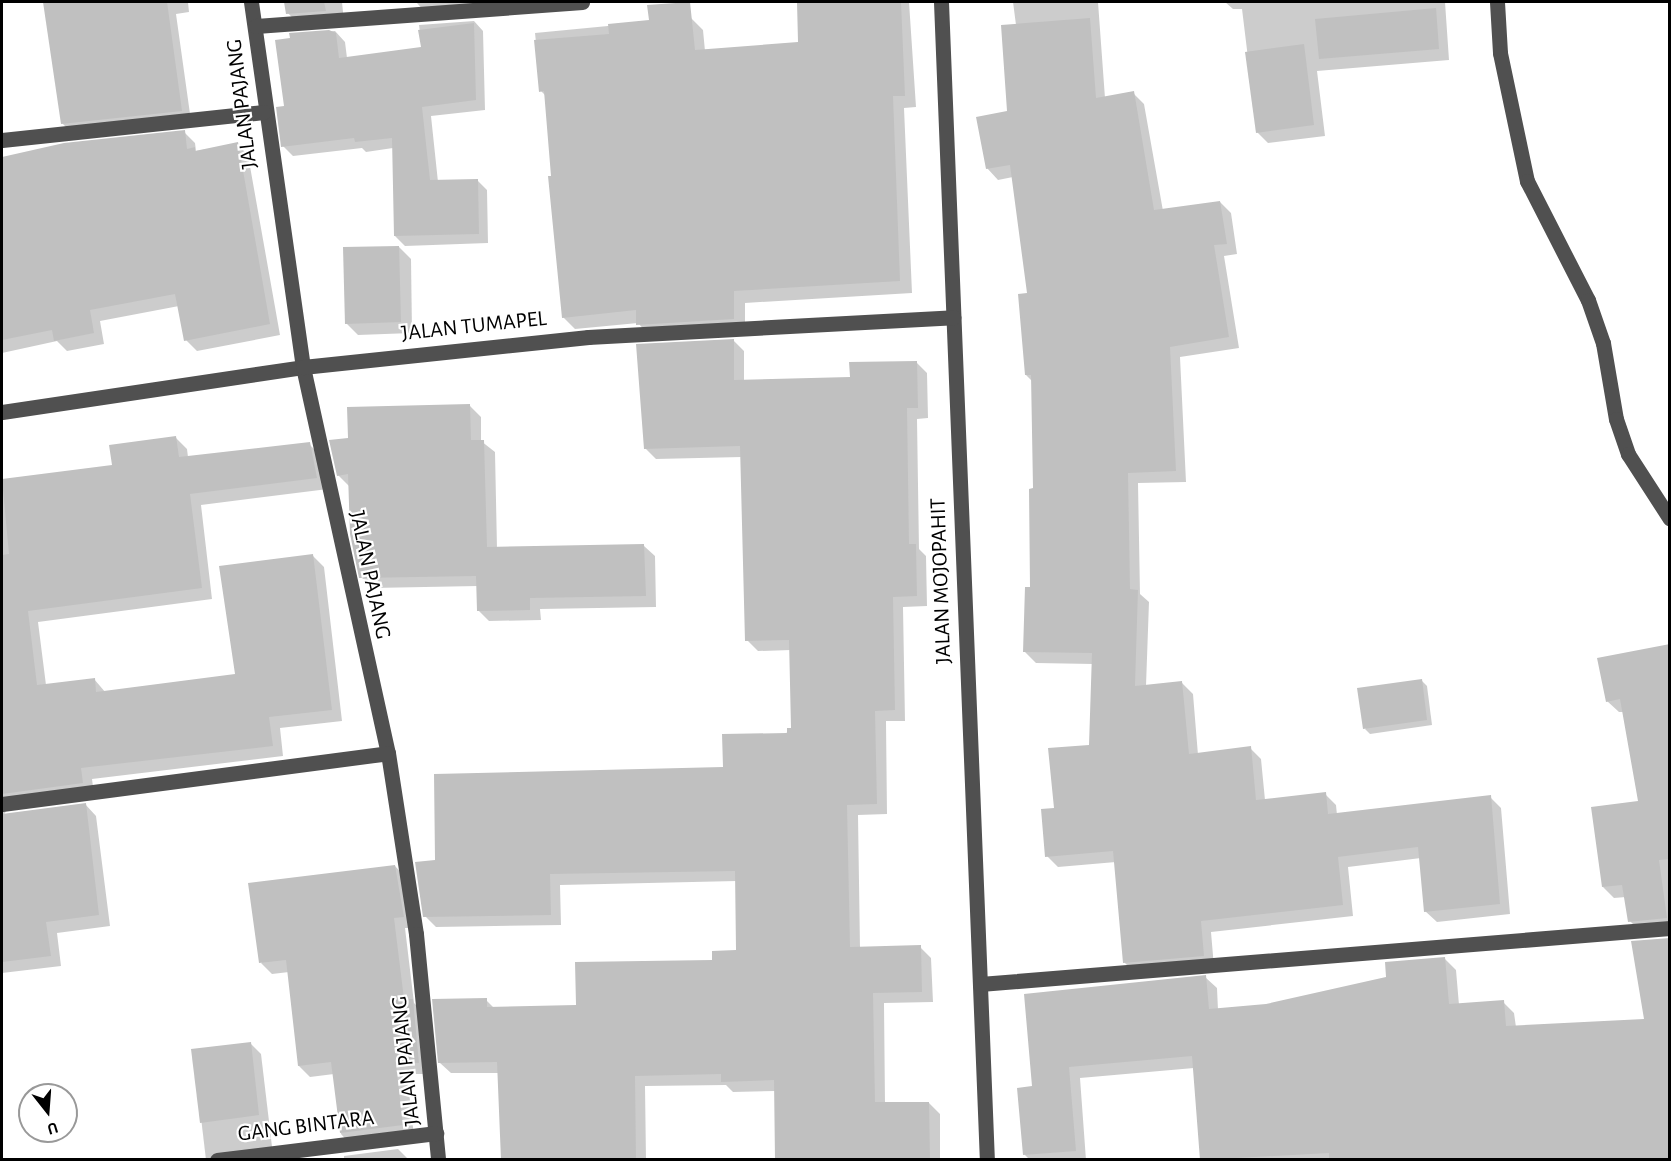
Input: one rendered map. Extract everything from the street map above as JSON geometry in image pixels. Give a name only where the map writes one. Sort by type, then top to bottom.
[{"type":"street","name":"JALAN PAJANG","points":[[251,2],[256,26],[264,112],[303,367],[388,753],[416,934],[438,1160]]},
{"type":"street","points":[[256,26],[582,2]]},
{"type":"street","name":"JALAN MOJOPAHIT","points":[[941,2],[987,1160]]},
{"type":"street","points":[[1497,2],[1500,53],[1527,181],[1588,300],[1603,343],[1616,419],[1628,454],[1670,519]]},
{"type":"street","points":[[2,140],[264,112]]},
{"type":"street","name":"JALAN TUMAPEL","points":[[2,412],[303,367],[588,337],[953,317]]},
{"type":"street","points":[[2,804],[388,753]]},
{"type":"street","points":[[980,984],[1670,928]]},
{"type":"street","name":"GANG BINTARA","points":[[217,1160],[436,1133]]},
{"type":"building","points":[[43,2],[167,2],[182,111],[61,124]]},
{"type":"building","points":[[284,2],[324,2],[326,11],[286,14]]},
{"type":"building","points":[[690,2],[695,50],[798,42],[797,2],[901,2],[905,96],[893,96],[900,281],[734,291],[734,319],[636,325],[636,310],[562,318],[548,176],[551,176],[544,91],[539,92],[534,40],[609,34],[608,24],[649,20],[647,5]]},
{"type":"building","points":[[1436,8],[1439,49],[1319,59],[1315,19]]},
{"type":"building","points":[[1090,18],[1096,98],[1134,91],[1154,210],[1220,201],[1227,244],[1214,245],[1229,337],[1170,347],[1176,471],[1128,473],[1130,589],[1138,590],[1135,686],[1182,681],[1189,754],[1251,746],[1256,800],[1326,792],[1328,814],[1491,795],[1500,904],[1424,912],[1418,847],[1338,857],[1343,905],[1201,921],[1204,956],[1123,963],[1113,851],[1045,857],[1041,809],[1054,808],[1048,748],[1089,745],[1092,653],[1023,652],[1025,587],[1030,587],[1029,489],[1033,488],[1031,375],[1025,375],[1018,294],[1027,293],[1010,165],[986,169],[976,117],[1007,111],[1001,25]]},
{"type":"building","points":[[474,23],[476,100],[422,107],[430,180],[478,179],[479,234],[394,236],[392,138],[355,142],[354,138],[281,147],[276,107],[284,106],[275,40],[290,38],[289,33],[329,30],[336,33],[339,58],[421,47],[418,30]]},
{"type":"building","points":[[1304,44],[1314,125],[1256,133],[1245,52]]},
{"type":"building","points":[[185,130],[187,149],[195,147],[195,151],[238,142],[270,324],[184,341],[175,294],[90,310],[94,333],[54,341],[52,330],[2,340],[2,157],[64,143]]},
{"type":"building","points":[[399,246],[401,322],[345,324],[343,247]]},
{"type":"building","points":[[734,339],[734,380],[850,377],[849,362],[917,361],[918,408],[907,408],[909,544],[916,544],[917,596],[893,597],[895,710],[875,711],[877,804],[847,805],[850,947],[921,945],[922,992],[873,993],[875,1102],[929,1102],[930,1160],[775,1160],[774,1080],[721,1082],[721,1074],[635,1076],[636,1160],[501,1160],[497,1062],[438,1063],[432,999],[487,998],[487,1007],[576,1005],[575,962],[712,960],[712,951],[736,950],[735,871],[550,874],[551,915],[423,917],[415,862],[435,860],[434,774],[723,767],[722,734],[787,733],[787,728],[791,728],[789,640],[745,641],[740,446],[644,449],[636,344]]},
{"type":"building","points":[[470,404],[471,440],[484,440],[487,547],[644,544],[646,596],[530,598],[530,610],[477,611],[476,576],[359,578],[350,534],[348,474],[337,476],[329,440],[348,438],[347,407]]},
{"type":"building","points":[[176,436],[179,457],[310,442],[317,478],[190,494],[202,588],[28,611],[37,685],[95,678],[96,692],[235,674],[219,566],[313,554],[332,710],[269,717],[273,746],[81,768],[83,783],[2,794],[2,555],[9,554],[2,479],[112,465],[109,445]]},
{"type":"building","points":[[1670,644],[1670,859],[1659,860],[1667,918],[1628,922],[1622,885],[1602,887],[1591,807],[1638,801],[1620,699],[1606,702],[1597,658]]},
{"type":"building","points":[[1422,679],[1427,720],[1363,729],[1357,688]]},
{"type":"building","points":[[86,803],[99,915],[46,922],[51,956],[2,962],[2,814]]},
{"type":"building","points":[[395,865],[404,917],[394,918],[404,999],[413,999],[419,1063],[396,1064],[403,1125],[340,1133],[331,1062],[298,1066],[286,960],[259,963],[248,883]]},
{"type":"building","points":[[1670,938],[1670,1160],[1329,1160],[1329,1153],[1200,1160],[1192,1056],[1069,1067],[1076,1151],[1023,1155],[1017,1088],[1032,1086],[1024,994],[1206,975],[1209,1009],[1266,1004],[1386,977],[1385,962],[1445,957],[1449,1004],[1504,1000],[1506,1026],[1644,1019],[1631,941]]},
{"type":"building","points":[[251,1042],[259,1115],[200,1123],[191,1049]]}]
